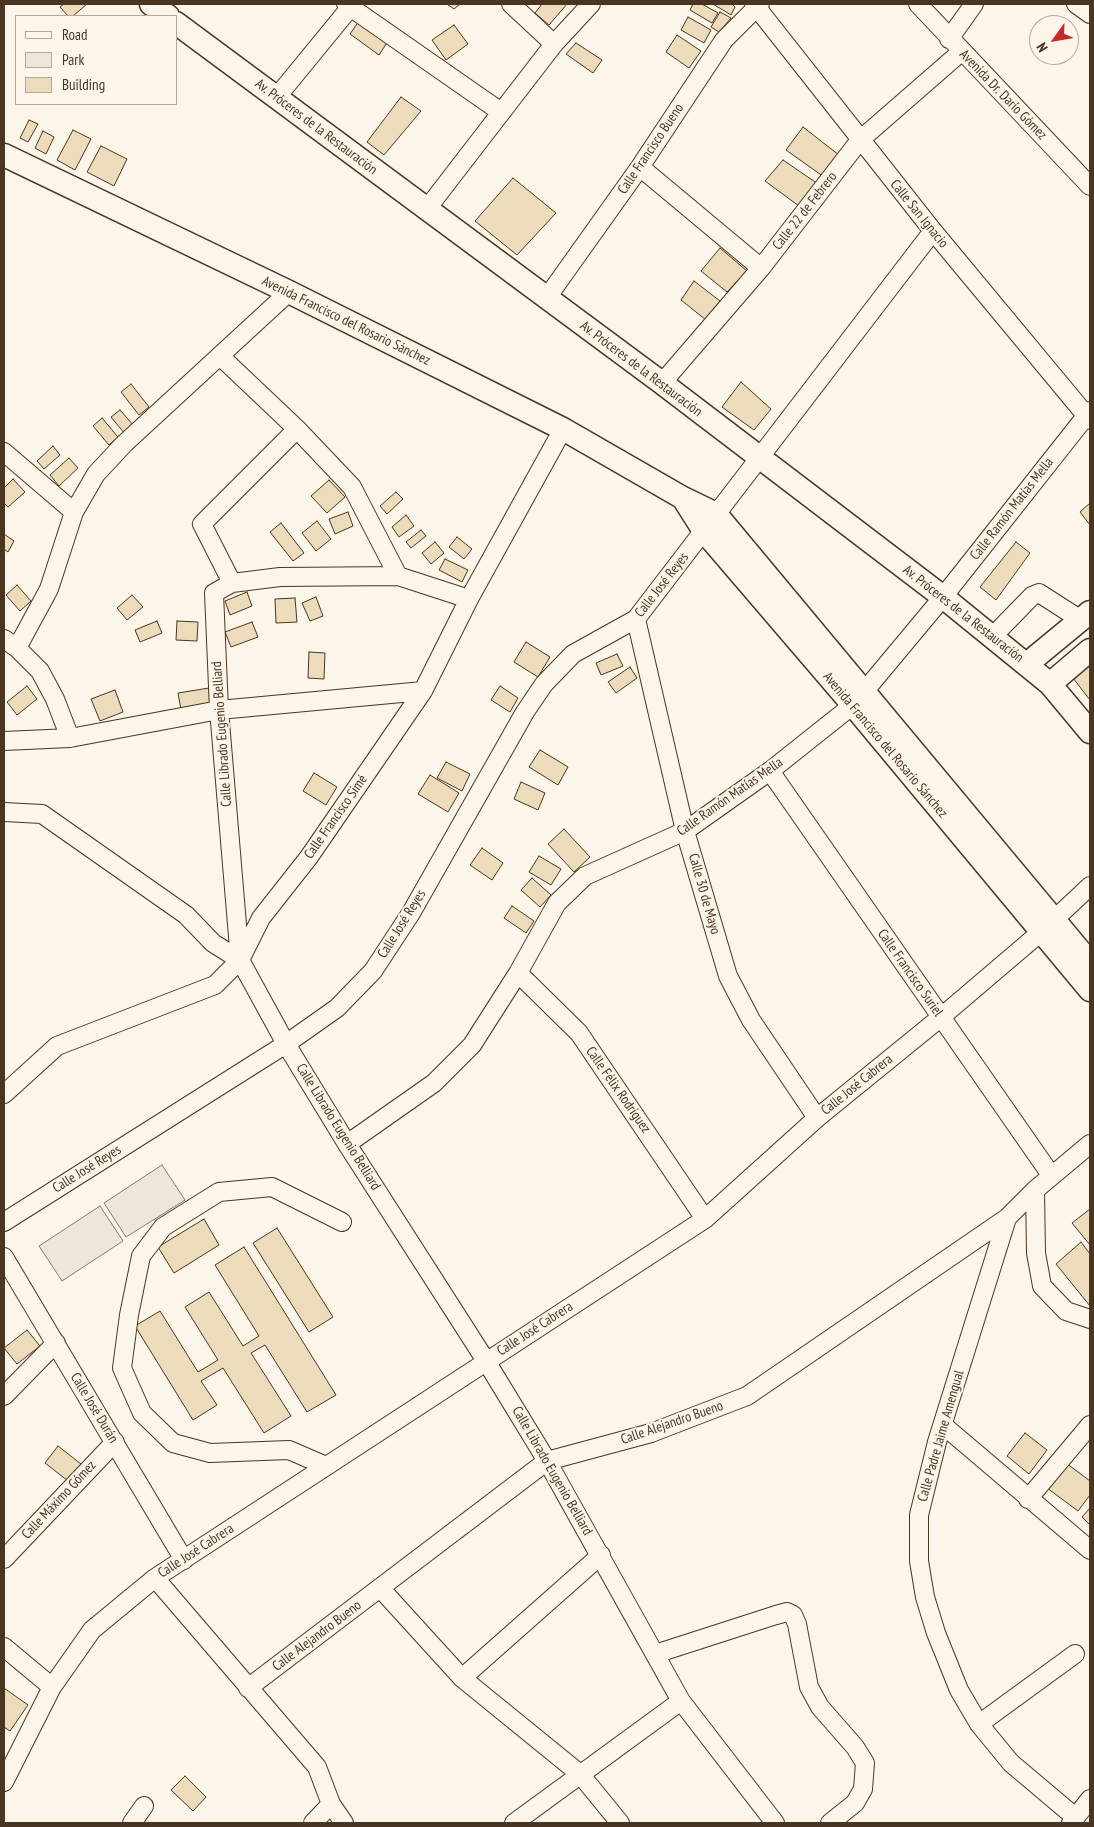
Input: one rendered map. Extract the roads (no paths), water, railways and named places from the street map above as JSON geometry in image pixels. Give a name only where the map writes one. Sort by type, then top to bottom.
[{"type":"main road","points":[[151,4],[167,15]]},
{"type":"main road","name":"Av. Próceres de la Restauración","points":[[178,24],[426,210],[662,383],[758,458],[943,597],[1028,664],[1050,684],[1090,732]]},
{"type":"main road","name":"Avenida Francisco del Rosario Sánchez","points":[[4,155],[289,292],[564,429],[683,498],[710,523],[859,698],[1048,926],[1090,990]]},
{"type":"main road","points":[[1028,664],[1086,616]]},
{"type":"main road","points":[[1050,684],[1090,650]]},
{"type":"main road","name":"Avenida Francisco del Rosario Sánchez","points":[[1048,926],[1090,963]]},
{"type":"street","points":[[511,4],[554,44]]},
{"type":"street","points":[[426,210],[554,44],[591,4]]},
{"type":"street","name":"Calle San Ignacio","points":[[757,4],[860,140],[933,231],[1089,415]]},
{"type":"street","name":"Calle Francisco Bueno","points":[[546,299],[640,168],[724,40],[757,4]]},
{"type":"street","name":"Avenida Dr. Darío Gómez","points":[[918,4],[961,52],[1090,186]]},
{"type":"street","points":[[949,39],[974,4]]},
{"type":"street","points":[[1076,4],[1090,14]]},
{"type":"street","points":[[276,98],[349,5],[500,112]]},
{"type":"street","name":"Calle 22 de Febrero","points":[[662,383],[761,268],[860,140],[961,52]]},
{"type":"street","points":[[640,168],[761,268]]},
{"type":"street","name":"Calle José Reyes","points":[[4,1222],[286,1044],[337,1008],[373,971],[411,913],[520,721],[544,684],[573,654],[636,619],[933,231]]},
{"type":"street","points":[[70,738],[55,699],[40,671],[10,644],[49,590],[74,512],[96,474],[124,444],[289,292]]},
{"type":"street","points":[[220,356],[297,429],[352,487],[398,576]]},
{"type":"street","name":"Calle Ramón Matías Mella","points":[[347,1144],[434,1083],[472,1045],[518,973],[557,903],[584,876],[685,831],[770,770],[859,698],[1089,415]]},
{"type":"street","points":[[297,429],[202,524],[232,583],[280,577],[398,576],[469,599]]},
{"type":"street","name":"Calle Francisco Simé","points":[[4,1094],[57,1046],[214,986],[240,960],[261,918],[309,857],[423,691],[469,599],[564,429]]},
{"type":"street","points":[[4,452],[74,512]]},
{"type":"street","name":"Calle Librado Eugenio Belliard","points":[[232,583],[214,593],[219,710],[240,960],[286,1044],[347,1144],[486,1361],[547,1461],[681,1701],[775,1823]]},
{"type":"street","points":[[993,636],[1032,596],[1039,593],[1086,616]]},
{"type":"street","name":"Calle 30 de Mayo","points":[[636,619],[685,831],[728,976],[751,1020],[817,1118]]},
{"type":"street","points":[[4,741],[70,738],[219,710],[423,691]]},
{"type":"street","name":"Calle Francisco Suriel","points":[[770,770],[1051,1176]]},
{"type":"street","points":[[4,812],[42,814],[163,898],[186,915],[213,943],[240,960]]},
{"type":"street","name":"Calle José Cabrera","points":[[4,1782],[52,1687],[92,1630],[155,1578],[705,1219],[817,1118],[940,1018],[1048,926],[1090,886]]},
{"type":"street","name":"Calle Félix Rodríguez","points":[[518,973],[578,1033],[705,1219]]},
{"type":"street","name":"Calle Alejandro Bueno","points":[[248,1688],[381,1589],[547,1461],[651,1433],[747,1396],[1007,1218],[1035,1190],[1090,1144]]},
{"type":"street","points":[[326,1466],[289,1450],[210,1453],[173,1443],[142,1413],[122,1368],[129,1315],[141,1256],[163,1227],[219,1192],[272,1187],[342,1222]]},
{"type":"street","points":[[1035,1190],[1036,1253],[1042,1286],[1066,1311],[1090,1320]]},
{"type":"street","name":"Calle Padre Jaime Amengual","points":[[1007,1218],[942,1425],[919,1515],[919,1561],[925,1597],[936,1633],[959,1690],[979,1724],[1011,1764],[1073,1820]]},
{"type":"street","name":"Calle José Durán","points":[[4,1257],[184,1560]]},
{"type":"street","points":[[4,1396],[56,1343]]},
{"type":"street","points":[[942,1425],[1090,1550]]},
{"type":"street","points":[[1028,1499],[1090,1425]]},
{"type":"street","name":"Calle Máximo Gómez","points":[[4,1559],[115,1442]]},
{"type":"street","points":[[462,1678],[601,1555]]},
{"type":"street","points":[[155,1578],[317,1767],[331,1804],[344,1823]]},
{"type":"street","points":[[381,1589],[462,1678],[580,1774],[620,1823]]},
{"type":"street","points":[[655,1654],[776,1615],[787,1612],[793,1615],[797,1624],[809,1687],[820,1707],[855,1747],[865,1763],[863,1789],[856,1803],[830,1823]]},
{"type":"street","points":[[4,1647],[52,1687]]},
{"type":"street","points":[[979,1724],[1075,1654]]},
{"type":"street","points":[[514,1823],[681,1701]]},
{"type":"street","points":[[1073,1820],[1090,1799]]},
{"type":"street","points":[[313,1823],[331,1804]]},
{"type":"street","points":[[132,1823],[144,1806]]}]
